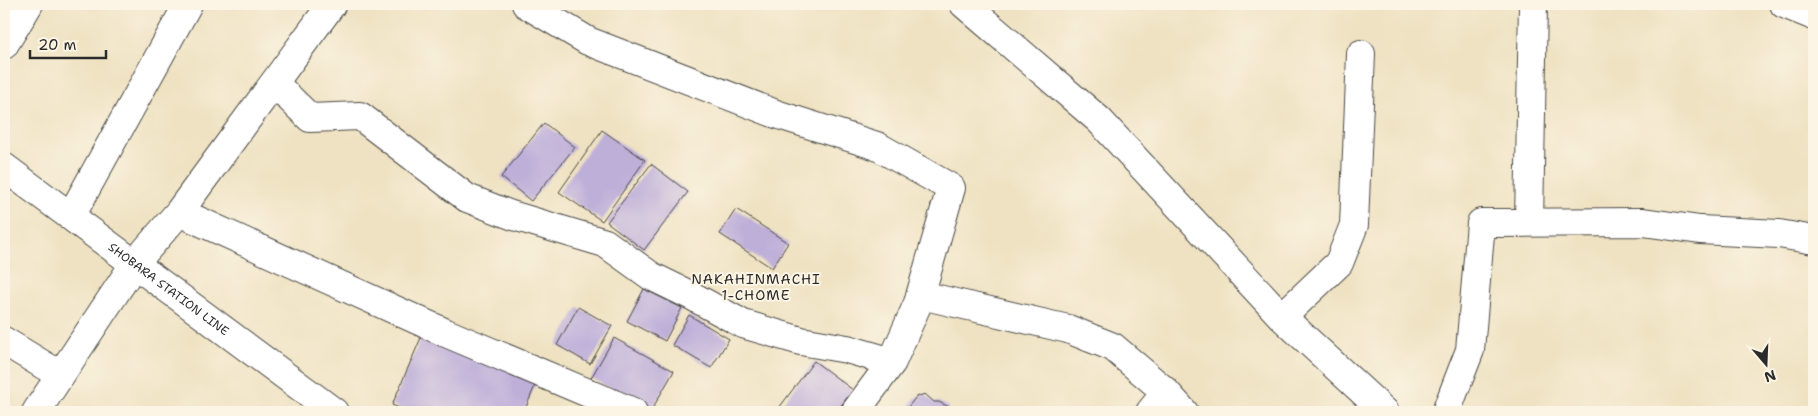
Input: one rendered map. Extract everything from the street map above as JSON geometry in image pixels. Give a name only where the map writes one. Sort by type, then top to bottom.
[{"type":"street","points":[[4,45],[29,4]]},
{"type":"street","points":[[71,216],[188,4]]},
{"type":"street","points":[[36,412],[135,263],[180,212],[332,4]]},
{"type":"street","points":[[526,4],[588,41],[776,114],[877,146],[951,188],[921,295],[892,362],[855,412]]},
{"type":"street","points":[[964,4],[1099,120],[1282,316],[1385,412]]},
{"type":"street","points":[[1529,222],[1533,4]]},
{"type":"street","points":[[1784,4],[1814,16]]},
{"type":"street","points":[[1282,316],[1340,263],[1354,225],[1361,54]]},
{"type":"street","points":[[274,83],[310,118],[360,116],[467,198],[512,215],[605,243],[651,276],[694,296],[743,324],[801,341],[847,349],[892,362]]},
{"type":"street","name":"SHOBARA STATION LINE","points":[[4,167],[334,412]]},
{"type":"street","points":[[180,212],[446,333],[633,412]]},
{"type":"street","points":[[1446,412],[1470,350],[1481,223],[1643,222],[1700,230],[1779,234],[1814,240]]},
{"type":"street","points":[[921,295],[1068,329],[1113,347],[1158,402],[1184,412]]},
{"type":"street","points":[[4,341],[60,376]]},
{"type":"building","points":[[544,123],[575,147],[531,201],[501,177]]},
{"type":"building","points":[[602,130],[645,160],[602,221],[559,192]]},
{"type":"building","points":[[651,164],[688,192],[644,250],[607,222]]},
{"type":"building","points":[[736,209],[788,243],[772,268],[720,234]]},
{"type":"building","points":[[644,289],[682,308],[665,341],[627,321]]},
{"type":"building","points":[[578,307],[612,326],[590,364],[557,345]]},
{"type":"building","points":[[689,315],[729,339],[711,368],[672,345]]},
{"type":"building","points":[[423,333],[537,381],[524,412],[409,412],[392,405]]},
{"type":"building","points":[[614,338],[674,371],[651,411],[591,378]]},
{"type":"building","points":[[814,361],[853,390],[836,412],[776,412]]},
{"type":"building","points":[[925,394],[934,402],[939,402],[949,407],[949,412],[904,412],[916,397]]},
{"type":"district","name":"NAKAHINMACHI 1-CHOME","points":[[756,288]]}]
